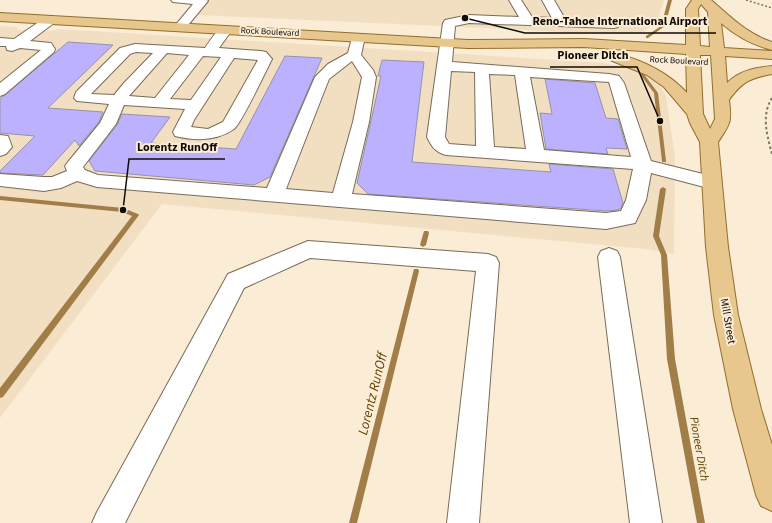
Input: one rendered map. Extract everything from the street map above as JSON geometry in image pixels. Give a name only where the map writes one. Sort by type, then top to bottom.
[{"type":"main road","points":[[612,51],[660,42],[678,35],[702,4]]},
{"type":"main road","points":[[702,4],[738,31],[757,41],[772,46]]},
{"type":"main road","points":[[702,4],[714,12],[723,119],[720,127],[709,142]]},
{"type":"main road","name":"Mill Street","points":[[702,4],[693,56],[695,114],[698,123],[709,142],[720,273],[726,315],[747,409],[772,495]]},
{"type":"main road","name":"Rock Boulevard","points":[[0,17],[447,42],[539,44],[573,54],[612,51],[718,57],[772,55]]},
{"type":"main road","points":[[612,51],[666,80],[681,94],[695,114]]},
{"type":"main road","name":"Rock Boulevard","points":[[718,57],[772,66]]},
{"type":"main road","points":[[721,102],[734,83],[742,77],[772,70]]},
{"type":"lane","points":[[177,0],[202,1],[180,27]]},
{"type":"lane","points":[[515,0],[528,21]]},
{"type":"lane","points":[[548,0],[561,22]]},
{"type":"lane","points":[[614,24],[469,19],[449,23],[437,140],[440,146],[446,149],[643,165],[712,183]]},
{"type":"lane","points":[[0,56],[50,20]]},
{"type":"lane","points":[[159,103],[204,51],[226,30]]},
{"type":"lane","points":[[354,55],[358,37]]},
{"type":"lane","points":[[0,42],[46,46],[48,49],[47,52],[0,92]]},
{"type":"lane","points":[[195,105],[82,98],[84,92],[124,51],[135,48],[204,51],[261,55],[265,59],[229,125],[210,134],[181,132],[195,105],[230,53]]},
{"type":"lane","points":[[77,174],[74,166],[108,124],[119,100],[129,86],[164,49]]},
{"type":"lane","points":[[274,195],[322,77],[330,68],[354,55]]},
{"type":"lane","points":[[341,201],[361,122],[369,77],[366,70],[354,55]]},
{"type":"lane","points":[[0,180],[44,184],[54,183],[77,174],[97,181],[341,201],[606,220],[628,218],[636,200],[643,165],[617,83],[614,79],[445,66]]},
{"type":"lane","points":[[482,69],[486,152]]},
{"type":"lane","points":[[522,72],[536,156]]},
{"type":"lane","points":[[0,140],[2,140],[3,144],[0,150]]},
{"type":"lane","points":[[108,523],[236,281],[308,249],[488,263],[463,523]]},
{"type":"lane","points":[[609,257],[646,523]]},
{"type":"path","points":[[746,0],[772,8]]},
{"type":"path","points":[[772,98],[768,103],[765,130],[772,154]]},
{"type":"shaded area","points":[[209,0],[664,0],[657,22],[640,34],[611,34],[197,15]]},
{"type":"shaded area","points":[[0,26],[15,27],[19,30],[50,31],[59,29],[604,63],[631,68],[659,83],[666,96],[675,158],[674,254],[645,249],[162,204],[0,418]]},
{"type":"building","points":[[68,42],[113,45],[48,108],[103,112],[99,122],[79,146],[75,140],[43,175],[0,173],[0,171],[35,136],[0,133],[0,99]]},
{"type":"building","points":[[285,56],[322,58],[270,177],[254,185],[95,171],[89,161],[117,125],[122,114],[170,117],[151,143],[236,149]]},
{"type":"building","points":[[382,60],[424,62],[412,162],[551,172],[549,164],[613,169],[623,203],[621,208],[618,210],[606,211],[368,194],[357,183],[381,76],[378,76]]},
{"type":"building","points":[[545,79],[595,83],[606,118],[618,119],[627,149],[606,148],[608,154],[546,149],[540,113],[552,114]]},
{"type":"waterway","name":"Pioneer Ditch","points":[[647,37],[663,26],[670,0]]},
{"type":"waterway","name":"Pioneer Ditch","points":[[642,74],[656,93],[664,161]]},
{"type":"waterway","name":"Pioneer Ditch","points":[[663,189],[656,236],[664,255],[671,359],[701,523]]},
{"type":"waterway","name":"Lorentz RunOff","points":[[0,198],[123,210],[136,215],[0,394]]},
{"type":"waterway","name":"Lorentz RunOff","points":[[423,245],[426,233]]},
{"type":"waterway","name":"Lorentz RunOff","points":[[353,523],[416,271]]},
{"type":"place","name":"Reno-Tahoe International Airport","points":[[465,18]]},
{"type":"place","name":"Pioneer Ditch","points":[[660,121]]},
{"type":"place","name":"Lorentz RunOff","points":[[123,210]]}]
